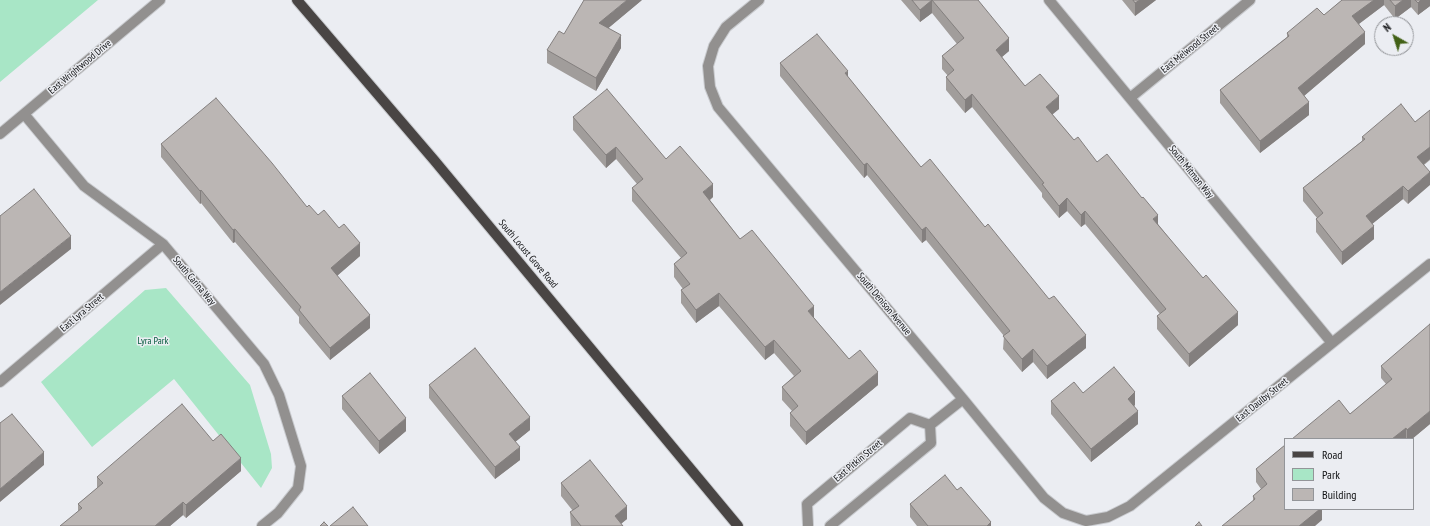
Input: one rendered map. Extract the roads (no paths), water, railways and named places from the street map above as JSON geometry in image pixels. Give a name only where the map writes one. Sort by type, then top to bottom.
[{"type":"main road","name":"South Locust Grove Road","points":[[297,0],[434,160],[738,526]]},
{"type":"street","name":"East Wrightwood Drive","points":[[0,134],[160,0]]},
{"type":"street","name":"South Denison Avenue","points":[[759,0],[726,27],[714,46],[708,66],[710,87],[718,107],[964,398],[1044,498],[1063,513],[1086,521]]},
{"type":"street","name":"South Mitman Way","points":[[1049,0],[1332,343]]},
{"type":"street","name":"East Melwood Street","points":[[1130,98],[1250,0]]},
{"type":"street","name":"South Carina Way","points":[[24,114],[84,186],[164,244],[264,364],[279,395],[301,466],[298,488],[278,513],[262,526]]},
{"type":"street","name":"East Lyra Street","points":[[0,382],[164,244]]},
{"type":"street","name":"East Daulby Street","points":[[1086,521],[1108,518],[1130,506],[1430,264]]},
{"type":"street","points":[[830,526],[931,443],[930,425],[964,398]]},
{"type":"street","name":"East Pitkin Street","points":[[810,526],[807,504],[910,418],[930,425]]},
{"type":"park label","name":"Lyra Park","points":[[153,341]]}]
